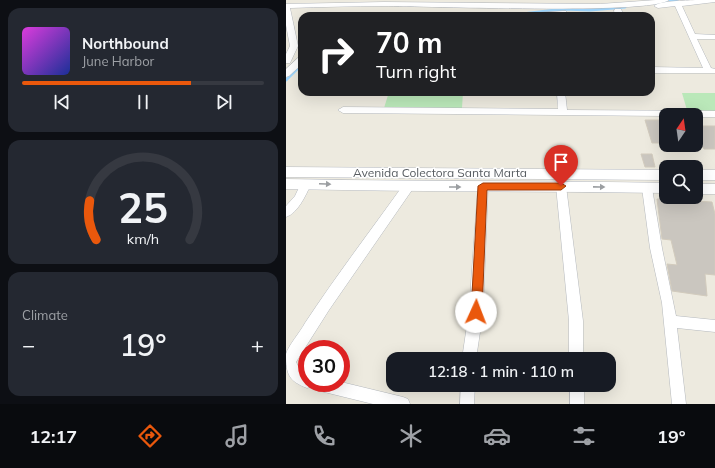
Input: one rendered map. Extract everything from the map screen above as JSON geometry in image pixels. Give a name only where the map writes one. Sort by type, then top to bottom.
[{"type":"street","points":[[286,74],[295,62],[294,46],[288,29],[286,6],[383,2],[568,6],[652,3],[665,0]]},
{"type":"street","points":[[630,12],[677,3],[715,0]]},
{"type":"street","points":[[655,70],[711,70],[677,3]]},
{"type":"street","points":[[558,12],[568,6],[606,12]]},
{"type":"street","points":[[693,36],[715,37]]},
{"type":"street","points":[[561,96],[563,112]]},
{"type":"street","points":[[344,110],[715,114]]},
{"type":"street","name":"Avenida Colectora Santa Marta","points":[[286,172],[659,175]]},
{"type":"street","points":[[703,175],[715,176]]},
{"type":"street","name":"Avenida Colectora Santa Marta","points":[[286,184],[408,187],[561,186],[659,188]]},
{"type":"street","points":[[286,212],[299,198],[306,184]]},
{"type":"street","points":[[470,352],[476,312],[483,186]]},
{"type":"street","points":[[561,186],[576,321],[576,352]]},
{"type":"street","points":[[302,340],[324,306],[408,187]]},
{"type":"street","points":[[647,188],[656,248],[668,303],[679,404]]},
{"type":"street","points":[[703,189],[715,189]]},
{"type":"street","points":[[670,321],[715,326]]},
{"type":"street","points":[[298,347],[289,361],[293,373],[298,376]]},
{"type":"street","points":[[350,391],[403,404]]},
{"type":"street","points":[[467,404],[468,392]]},
{"type":"street","points":[[577,392],[578,404]]},
{"type":"green space","points":[[682,93],[715,93],[715,111],[703,111],[703,108],[686,108]]},
{"type":"green space","points":[[388,96],[463,96],[462,108],[384,108]]},
{"type":"building","points":[[645,120],[659,120],[659,143],[652,143]]},
{"type":"building","points":[[703,126],[715,126],[715,149],[704,149]]},
{"type":"building","points":[[641,154],[652,154],[655,167],[645,167]]},
{"type":"building","points":[[657,199],[659,199],[659,204],[703,204],[703,202],[712,202],[715,214],[715,275],[705,274],[707,296],[672,291],[667,264],[677,265],[671,240],[662,239]]},
{"type":"waterway","points":[[656,3],[677,0]]},
{"type":"waterway","points":[[539,12],[564,9],[590,10],[625,7]]},
{"type":"waterway","points":[[286,80],[298,68]]},
{"type":"route","points":[[476,312],[483,186],[561,186]]}]
